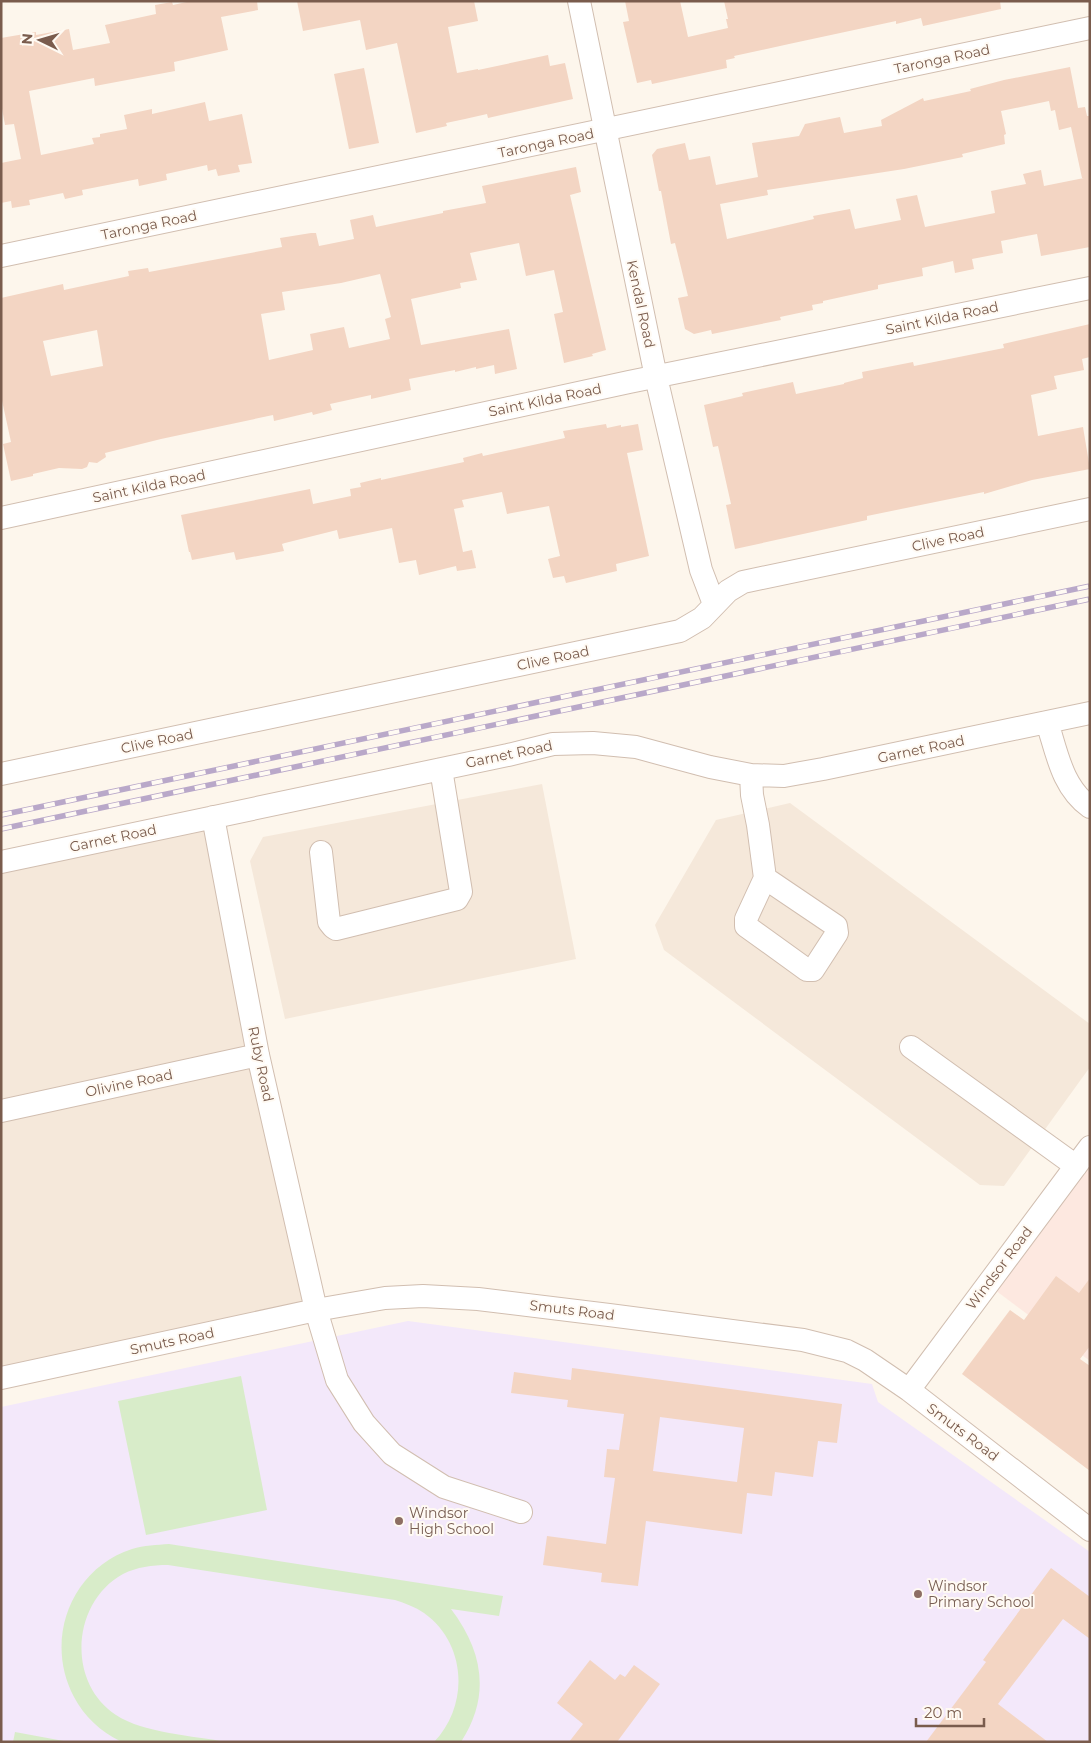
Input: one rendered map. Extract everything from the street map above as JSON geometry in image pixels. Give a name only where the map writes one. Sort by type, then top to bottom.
[{"type":"street","name":"Kendal Road","points":[[579,1],[656,377],[701,570],[714,604]]},
{"type":"street","name":"Taronga Road","points":[[1,256],[1090,28]]},
{"type":"street","name":"Saint Kilda Road","points":[[1,518],[656,377],[1090,288]]},
{"type":"street","name":"Clive Road","points":[[1,774],[680,631],[702,618],[728,591],[743,582],[1090,509]]},
{"type":"street","name":"Garnet Road","points":[[1,862],[553,744],[592,743],[636,747],[710,767],[751,775],[784,776],[823,770],[1090,713]]},
{"type":"street","points":[[1047,722],[1064,775],[1074,794],[1090,808]]},
{"type":"street","points":[[320,852],[329,922],[333,928],[336,929],[457,899],[461,892],[441,769]]},
{"type":"street","points":[[751,775],[752,795],[765,878]]},
{"type":"street","name":"Ruby Road","points":[[213,817],[258,1055],[316,1310],[337,1380],[364,1424],[392,1454],[444,1487],[521,1512]]},
{"type":"street","points":[[911,1047],[1076,1166]]},
{"type":"street","name":"Olivine Road","points":[[1,1111],[258,1055]]},
{"type":"street","name":"Windsor Road","points":[[909,1390],[1090,1147]]},
{"type":"street","name":"Smuts Road","points":[[1,1378],[316,1310],[385,1298],[423,1296],[478,1299],[793,1339],[847,1351],[865,1360],[909,1390],[1088,1524]]},
{"type":"shaded area","points":[[542,784],[576,959],[285,1019],[250,861],[263,837]]},
{"type":"shaded area","points":[[790,803],[1090,1024],[1090,1067],[1004,1186],[980,1185],[664,950],[655,925],[716,820]]},
{"type":"shaded area","points":[[213,817],[316,1310],[1,1378],[1,862]]},
{"type":"shaded area","points":[[1090,1147],[1090,1361],[987,1284]]},
{"type":"shaded area","name":"Windsor High School","points":[[408,1321],[872,1384],[878,1402],[1090,1552],[1090,1742],[1,1742],[1,1407]]},
{"type":"green space","points":[[241,1376],[267,1510],[146,1535],[118,1401]]},
{"type":"green space","points":[[169,1544],[503,1596],[499,1616],[451,1609],[470,1641],[476,1657],[479,1674],[477,1708],[461,1742],[434,1742],[446,1727],[454,1710],[458,1692],[458,1675],[455,1657],[448,1640],[438,1626],[421,1611],[395,1600],[168,1565],[145,1567],[123,1574],[106,1587],[93,1603],[85,1622],[82,1643],[83,1663],[89,1683],[100,1701],[116,1715],[127,1721],[154,1730],[227,1742],[126,1742],[120,1741],[106,1733],[83,1711],[74,1697],[65,1675],[62,1653],[63,1631],[68,1610],[78,1590],[93,1573],[110,1559],[132,1549],[150,1545]]},
{"type":"green space","points":[[15,1732],[69,1742],[13,1742]]},
{"type":"building","points":[[191,1],[257,1],[258,10],[221,17],[228,50],[174,62],[175,71],[95,86],[94,78],[29,91],[41,155],[94,144],[92,138],[100,137],[100,134],[127,129],[124,115],[152,109],[152,114],[205,102],[209,121],[242,114],[252,163],[238,165],[240,172],[218,176],[216,169],[208,171],[207,165],[166,174],[167,180],[139,186],[138,179],[82,190],[83,195],[65,199],[63,193],[29,200],[30,205],[12,208],[11,201],[1,203],[1,163],[21,159],[14,124],[5,125],[1,103],[1,38],[36,32],[36,35],[69,29],[73,50],[110,43],[105,25],[156,14],[155,5],[172,2],[173,5]]},
{"type":"building","points":[[297,1],[474,1],[478,21],[448,27],[457,73],[548,55],[550,66],[565,63],[573,99],[488,118],[487,114],[446,123],[447,126],[416,133],[397,43],[366,50],[360,20],[303,31]]},
{"type":"building","points":[[625,1],[680,1],[688,37],[728,28],[724,1],[1000,1],[1001,9],[923,26],[921,18],[896,24],[896,21],[734,56],[735,58],[726,60],[727,68],[652,84],[651,80],[637,83],[623,22],[629,21]]},
{"type":"building","points":[[1070,67],[1078,108],[1085,107],[1087,116],[1090,116],[1090,247],[1041,256],[1037,234],[1001,241],[1003,253],[972,259],[974,269],[955,273],[953,261],[922,268],[923,276],[878,285],[878,289],[823,301],[823,303],[812,305],[813,310],[780,317],[781,320],[712,334],[711,330],[694,334],[685,329],[678,298],[688,296],[675,243],[671,244],[661,191],[659,191],[652,155],[657,149],[685,143],[689,160],[710,156],[716,185],[758,177],[752,143],[799,136],[805,124],[840,117],[844,133],[882,126],[881,120],[923,98],[924,101],[971,91],[970,89]],"holes":[[[1049,101],[1051,111],[1055,110],[1059,130],[1071,127],[1082,178],[1084,178],[1044,186],[1041,170],[1023,174],[1026,184],[991,191],[995,213],[925,227],[917,195],[896,199],[901,220],[855,229],[850,209],[813,216],[814,219],[727,239],[720,204],[768,195],[767,190],[904,169],[963,157],[962,154],[1005,144],[1004,135],[1006,134],[1001,111]]]},
{"type":"building","points":[[364,68],[379,143],[349,149],[334,74]]},
{"type":"building","points":[[576,167],[581,192],[570,195],[606,350],[592,354],[593,356],[564,363],[554,314],[563,312],[554,270],[526,276],[519,243],[470,253],[477,280],[460,283],[461,288],[411,299],[421,345],[509,329],[517,369],[495,374],[494,365],[409,379],[411,390],[371,399],[371,395],[330,404],[332,410],[313,415],[312,412],[274,421],[273,415],[161,439],[105,453],[106,457],[97,463],[89,462],[87,467],[82,469],[59,468],[11,481],[3,444],[11,442],[1,396],[1,298],[63,284],[64,290],[129,276],[128,271],[148,268],[149,272],[282,247],[280,238],[316,233],[319,246],[354,239],[350,220],[373,215],[376,227],[486,203],[482,186]],"holes":[[[380,274],[391,317],[385,319],[390,339],[349,348],[344,327],[310,334],[313,350],[269,360],[261,314],[285,310],[282,292],[341,283]],[[97,330],[103,366],[51,376],[43,341]]]},
{"type":"building","points":[[1090,324],[1090,357],[1082,359],[1084,370],[1054,376],[1057,389],[1031,395],[1038,436],[1083,427],[1090,469],[1032,480],[984,494],[984,492],[867,516],[867,520],[735,549],[726,505],[731,504],[718,446],[713,447],[704,405],[743,396],[742,393],[793,382],[796,394],[844,384],[863,378],[862,372],[913,362],[914,366],[1004,348],[1003,344]]},
{"type":"building","points":[[606,424],[607,428],[638,424],[643,450],[627,453],[649,556],[616,564],[617,571],[566,583],[564,576],[553,578],[548,559],[560,556],[549,506],[507,514],[502,492],[462,500],[464,507],[454,509],[463,552],[472,550],[476,568],[457,571],[456,566],[419,575],[416,560],[399,563],[392,528],[339,539],[337,530],[282,544],[284,551],[236,560],[234,552],[192,560],[189,552],[181,515],[310,489],[313,504],[351,496],[350,489],[361,487],[360,483],[464,462],[463,458],[482,453],[483,456],[565,438],[563,431]]},
{"type":"building","points":[[1056,1276],[1079,1293],[1090,1278],[1090,1346],[1080,1359],[1090,1366],[1090,1471],[962,1374],[1010,1310],[1024,1320]]},
{"type":"building","points":[[572,1368],[842,1404],[837,1443],[818,1441],[813,1477],[775,1472],[772,1496],[747,1493],[742,1534],[646,1521],[638,1586],[601,1582],[602,1573],[543,1565],[547,1536],[606,1544],[615,1478],[604,1477],[607,1449],[619,1450],[624,1414],[567,1407],[568,1400],[511,1393],[514,1372],[571,1380]],"holes":[[[660,1417],[744,1428],[737,1482],[653,1471]]]},
{"type":"building","points":[[1051,1568],[1090,1597],[1090,1639],[1063,1619],[998,1704],[1048,1742],[926,1742],[986,1662],[983,1660]]},
{"type":"building","points":[[590,1660],[615,1680],[620,1674],[625,1677],[634,1665],[660,1684],[617,1742],[569,1742],[583,1724],[557,1703]]},
{"type":"railway","points":[[1,815],[1090,586]]},
{"type":"railway","points":[[1,829],[1090,599]]},
{"type":"place","name":"Windsor High School","points":[[399,1521]]},
{"type":"place","name":"Windsor Primary School","points":[[918,1594]]}]
